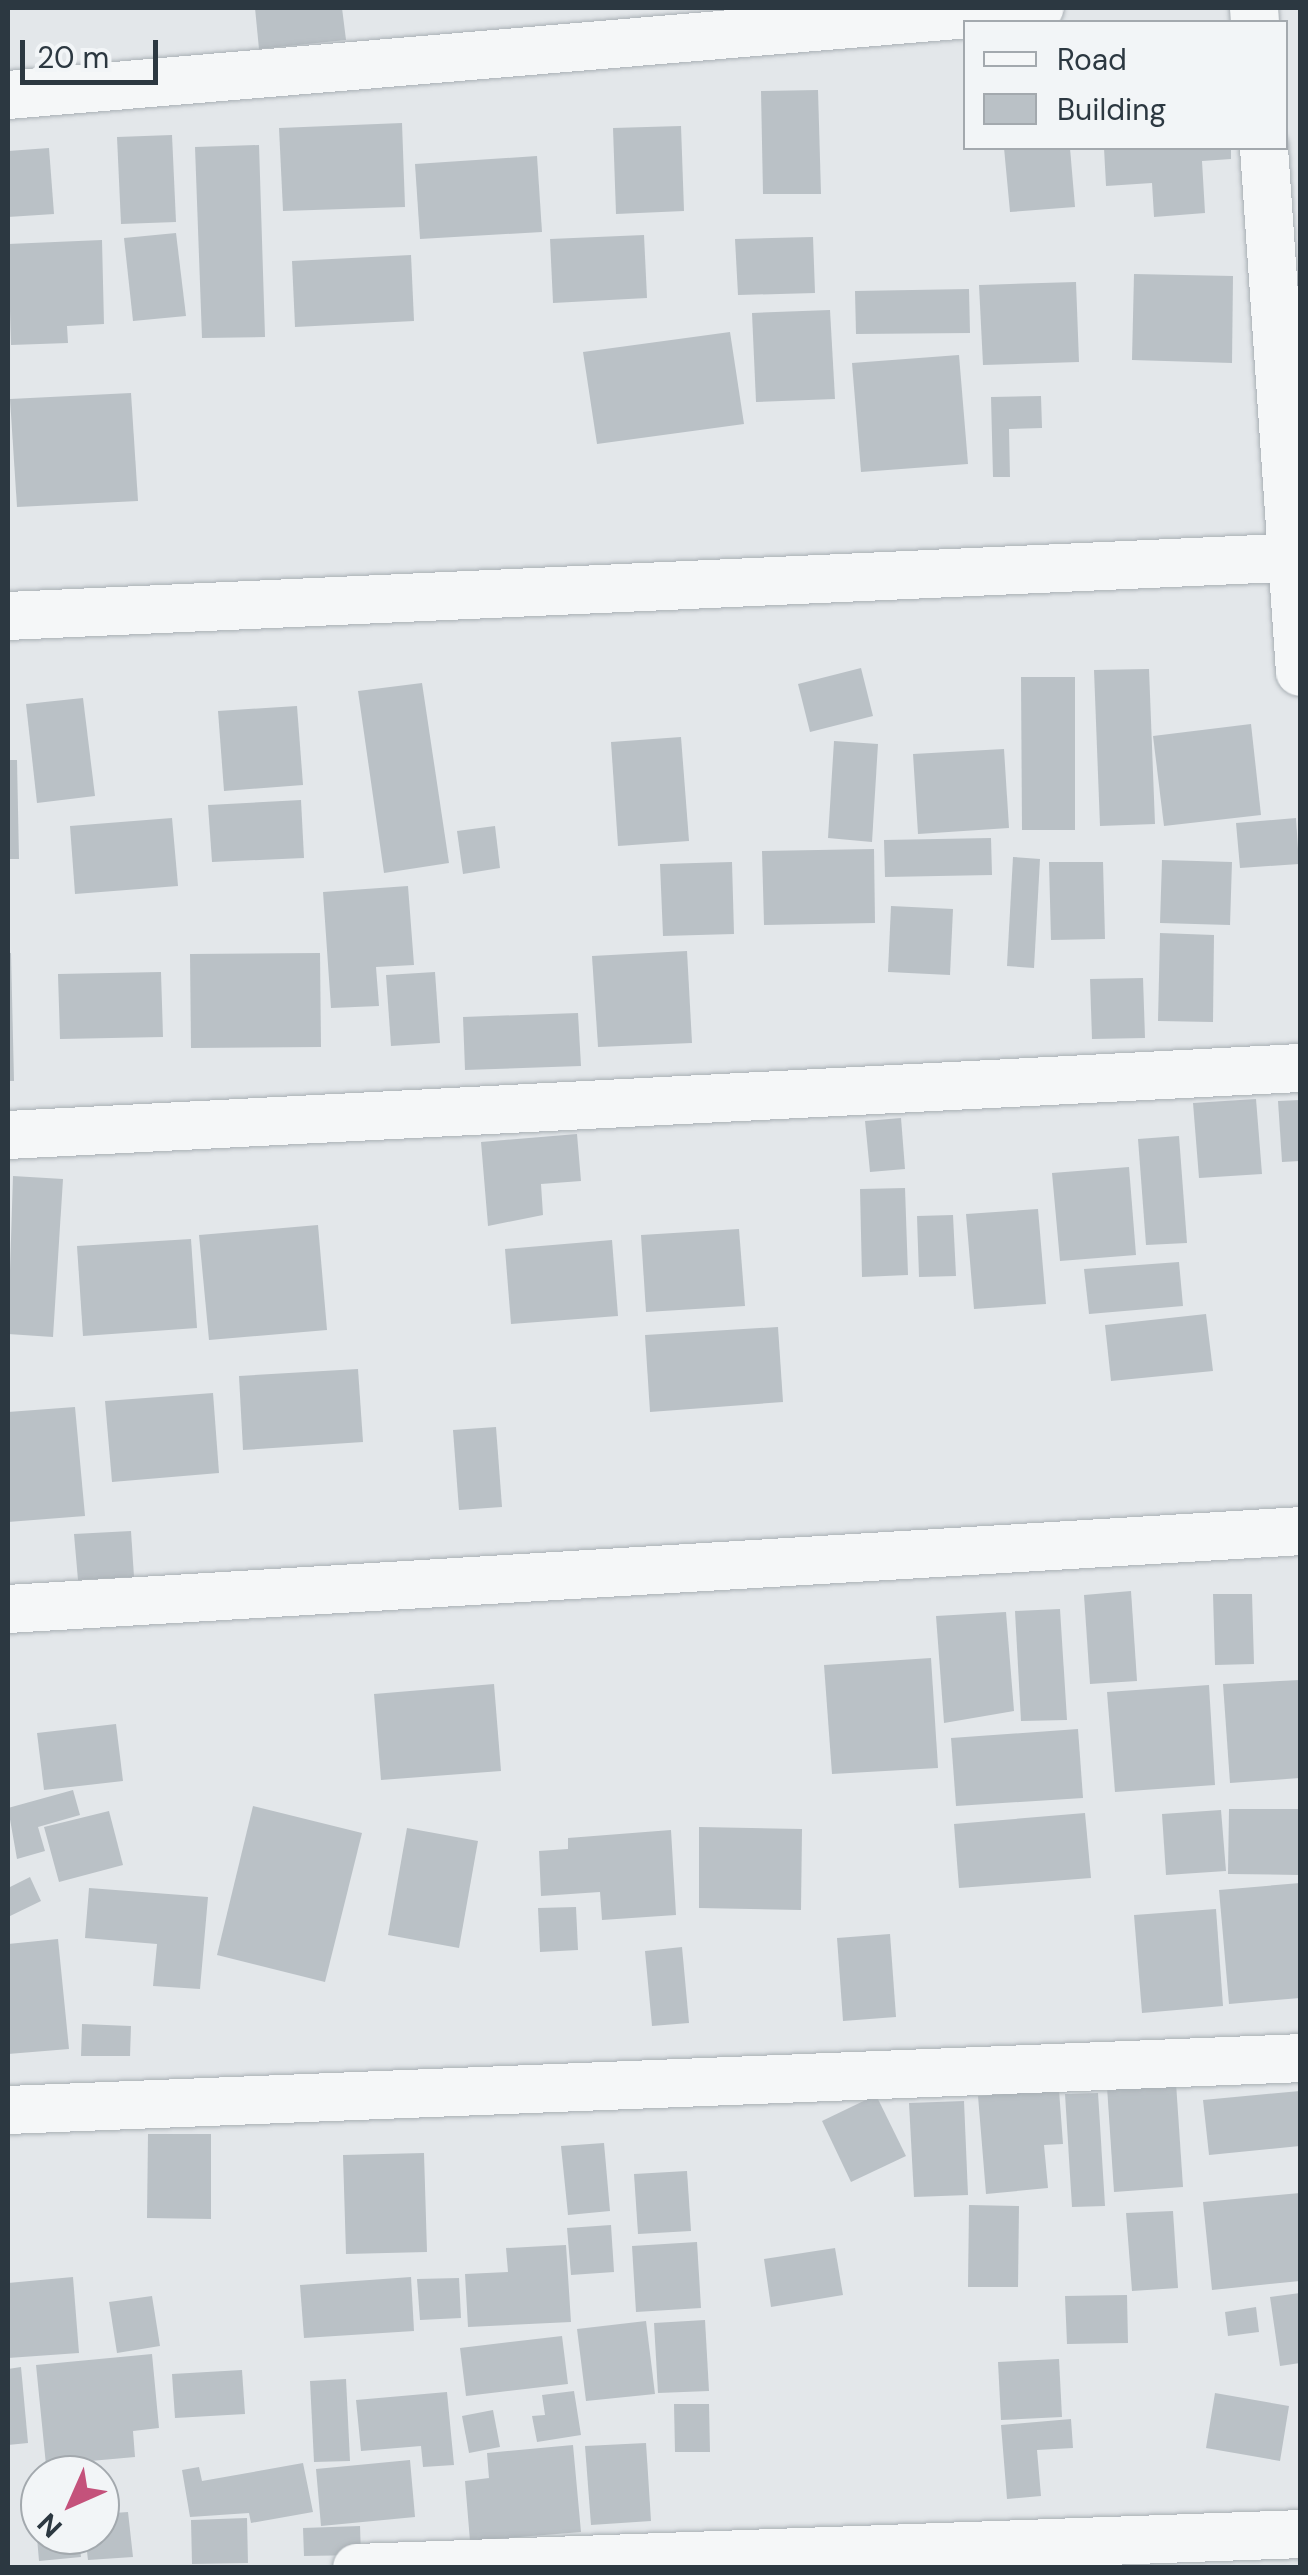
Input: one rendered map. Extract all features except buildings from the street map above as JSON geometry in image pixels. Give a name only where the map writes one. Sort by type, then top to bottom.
[{"type":"street","points":[[8,95],[1039,8]]},
{"type":"street","points":[[1264,150],[1296,557],[1300,672]]},
{"type":"street","points":[[8,616],[1296,557]]},
{"type":"street","points":[[8,1135],[1300,1068]]},
{"type":"street","points":[[8,1610],[1300,1531]]},
{"type":"street","points":[[8,2110],[1300,2058]]},
{"type":"street","points":[[357,2568],[1300,2534]]}]
